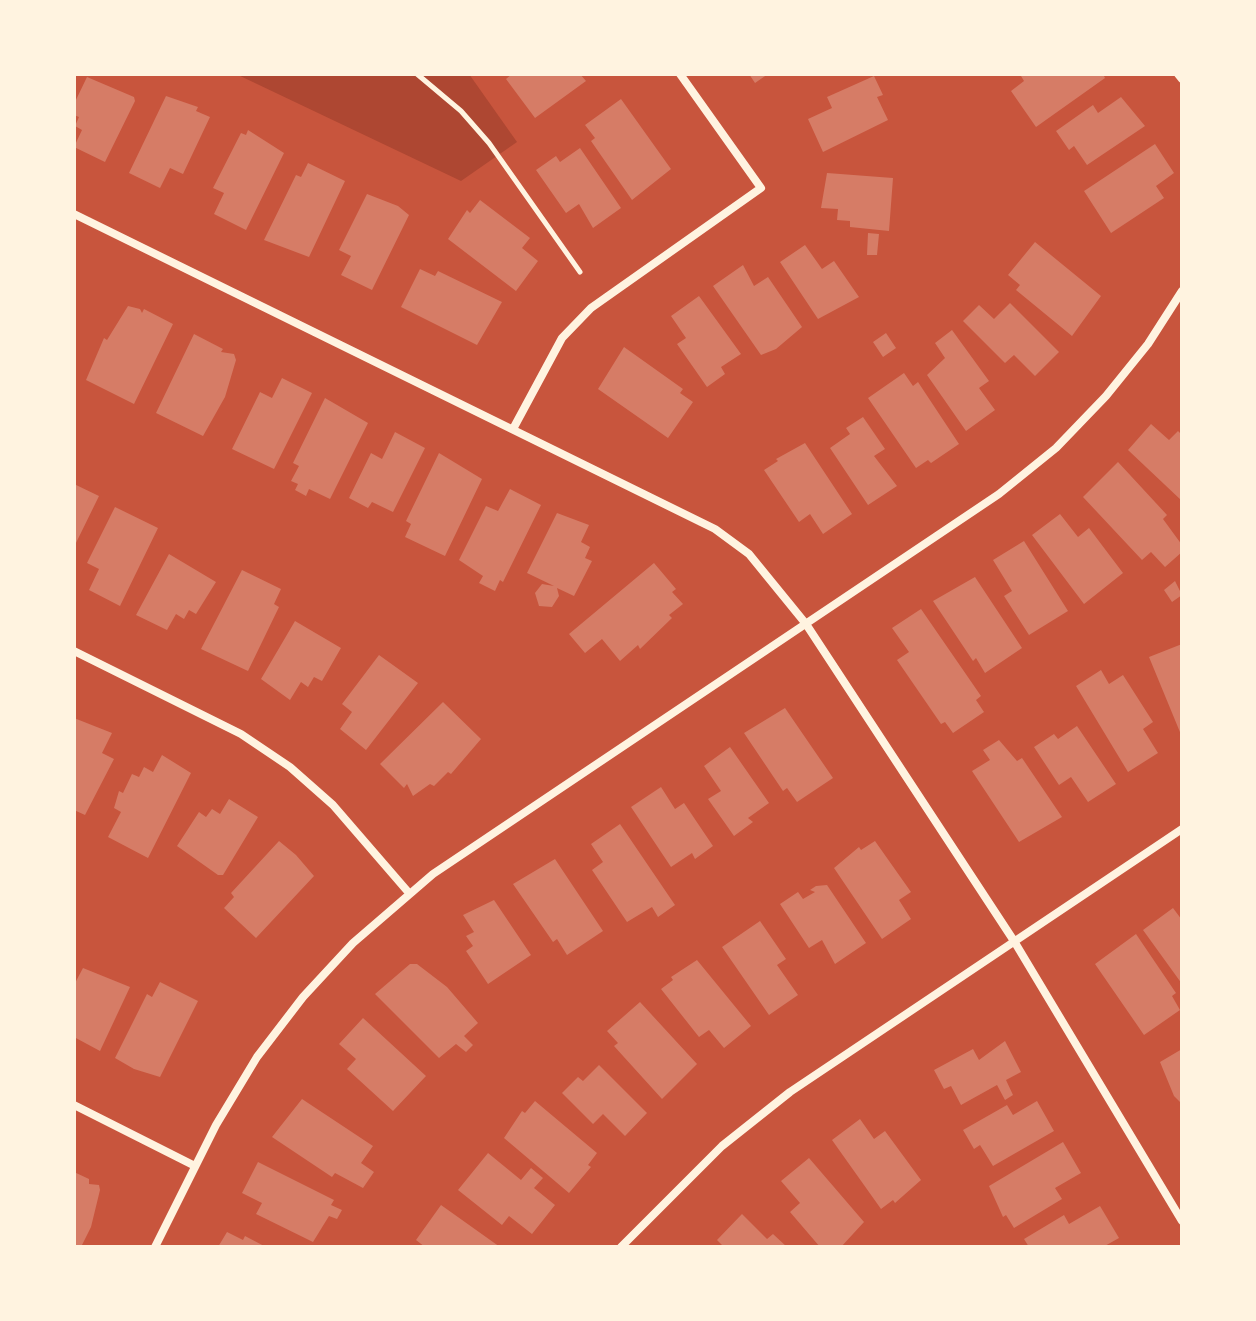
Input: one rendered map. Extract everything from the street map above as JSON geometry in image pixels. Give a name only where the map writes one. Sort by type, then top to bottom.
[{"type":"street","points":[[513,429],[562,338],[591,308],[761,188],[680,74]]},
{"type":"street","points":[[1178,74],[1182,79]]},
{"type":"street","points":[[74,214],[715,529],[749,554],[806,624],[1014,941],[1182,1221]]},
{"type":"street","points":[[155,1247],[195,1166],[257,1057],[303,997],[353,943],[409,893],[999,494],[1056,448],[1115,386],[1148,344],[1182,291]]},
{"type":"street","points":[[74,651],[241,734],[290,767],[333,805],[409,893]]},
{"type":"street","points":[[621,1247],[722,1146],[790,1092],[1182,829]]},
{"type":"street","points":[[74,1105],[195,1166]]},
{"type":"path","points":[[417,74],[461,111],[489,143],[580,272]]},
{"type":"shaded area","points":[[236,74],[469,74],[517,142],[461,181]]},
{"type":"building","points":[[512,74],[580,74],[586,81],[535,118],[506,79]]},
{"type":"building","points":[[749,74],[768,74],[755,83]]},
{"type":"building","points":[[1103,74],[1105,78],[1036,127],[1011,91],[1024,81],[1021,76]]},
{"type":"building","points":[[874,76],[883,95],[877,97],[888,120],[823,152],[808,119],[832,108],[827,97]]},
{"type":"building","points":[[87,77],[134,97],[135,101],[105,162],[74,147],[82,130],[75,126],[79,117],[74,115],[74,104]]},
{"type":"building","points":[[166,96],[198,107],[196,111],[210,117],[183,174],[170,168],[160,188],[129,173]]},
{"type":"building","points":[[1121,97],[1145,126],[1087,165],[1074,146],[1069,150],[1056,131],[1093,105],[1098,113]]},
{"type":"building","points":[[621,99],[671,169],[632,200],[591,141],[595,138],[585,125]]},
{"type":"building","points":[[248,130],[284,153],[246,230],[214,214],[224,193],[213,188],[241,133],[246,135]]},
{"type":"building","points":[[1155,144],[1174,173],[1156,186],[1164,198],[1111,233],[1084,191]]},
{"type":"building","points":[[580,148],[621,208],[593,228],[579,204],[566,213],[536,170],[556,156],[560,162]]},
{"type":"building","points":[[308,163],[345,181],[309,257],[264,240],[296,175],[301,177]]},
{"type":"building","points":[[827,173],[893,178],[889,231],[850,227],[850,221],[837,220],[838,209],[821,208]]},
{"type":"building","points":[[367,194],[398,206],[409,215],[372,290],[341,275],[351,256],[339,250]]},
{"type":"building","points":[[480,200],[530,238],[522,248],[538,261],[516,291],[448,239],[467,210],[470,213]]},
{"type":"building","points":[[868,233],[879,234],[877,255],[867,255]]},
{"type":"building","points":[[1035,242],[1101,296],[1072,336],[1016,290],[1020,285],[1008,275]]},
{"type":"building","points":[[805,245],[822,269],[834,261],[859,297],[818,319],[780,262]]},
{"type":"building","points":[[743,265],[754,286],[768,277],[802,327],[776,349],[761,355],[713,286]]},
{"type":"building","points":[[420,269],[435,276],[438,271],[502,302],[477,345],[401,307]]},
{"type":"building","points":[[699,296],[741,354],[721,367],[725,374],[707,387],[677,344],[686,338],[671,316]]},
{"type":"building","points":[[1010,303],[1059,352],[1035,376],[1014,355],[1005,363],[963,321],[979,305],[994,319]]},
{"type":"building","points":[[128,306],[140,309],[142,313],[144,309],[173,324],[134,404],[86,380],[104,338],[107,340]]},
{"type":"building","points":[[952,330],[989,381],[979,388],[995,410],[966,431],[927,375],[945,358],[935,343]]},
{"type":"building","points":[[886,333],[896,348],[883,357],[873,342]]},
{"type":"building","points":[[194,334],[223,349],[221,352],[234,354],[236,360],[225,397],[203,436],[156,413]]},
{"type":"building","points":[[624,347],[683,389],[680,393],[693,402],[668,438],[598,389]]},
{"type":"building","points":[[904,373],[913,386],[918,382],[959,444],[931,463],[928,460],[916,468],[868,398]]},
{"type":"building","points":[[282,378],[312,393],[274,469],[232,449],[260,392],[272,398]]},
{"type":"building","points":[[325,398],[368,423],[330,499],[309,489],[306,496],[295,490],[298,484],[291,481],[299,466],[293,463]]},
{"type":"building","points":[[863,417],[885,449],[874,456],[897,486],[868,505],[830,448],[850,434],[846,428]]},
{"type":"building","points":[[1151,424],[1169,440],[1178,431],[1182,435],[1182,501],[1128,450]]},
{"type":"building","points":[[395,432],[425,448],[393,512],[372,502],[368,508],[349,498],[371,453],[382,459]]},
{"type":"building","points":[[805,443],[852,514],[823,534],[810,514],[799,522],[764,470],[778,461],[776,459]]},
{"type":"building","points":[[439,453],[482,479],[445,556],[405,537],[411,524],[406,521]]},
{"type":"building","points":[[1118,462],[1167,515],[1163,519],[1182,545],[1182,552],[1165,567],[1151,552],[1142,560],[1083,497]]},
{"type":"building","points":[[74,484],[99,496],[74,547]]},
{"type":"building","points":[[510,489],[541,505],[503,582],[500,580],[495,591],[479,583],[483,576],[459,560],[486,506],[498,511]]},
{"type":"building","points":[[115,507],[158,528],[120,606],[89,590],[99,569],[87,563]]},
{"type":"building","points":[[557,513],[589,525],[581,542],[590,547],[585,558],[592,561],[574,596],[557,588],[559,596],[552,607],[539,606],[535,593],[542,584],[554,586],[527,573]]},
{"type":"building","points":[[1060,514],[1078,537],[1089,528],[1123,573],[1084,604],[1032,535]]},
{"type":"building","points":[[1024,541],[1068,611],[1029,635],[1004,596],[1012,591],[993,560]]},
{"type":"building","points":[[169,554],[216,582],[196,614],[189,610],[184,619],[176,614],[167,630],[136,615]]},
{"type":"building","points":[[654,563],[676,589],[672,592],[683,604],[669,615],[672,618],[640,649],[638,645],[620,661],[602,639],[585,653],[569,634]]},
{"type":"building","points":[[242,570],[281,589],[274,604],[279,607],[248,671],[201,649]]},
{"type":"building","points":[[975,577],[1022,648],[985,673],[976,658],[973,661],[933,601]]},
{"type":"building","points":[[1175,581],[1182,595],[1172,602],[1164,590]]},
{"type":"building","points":[[921,609],[981,696],[976,700],[984,712],[953,733],[945,722],[941,724],[897,660],[909,652],[892,628]]},
{"type":"building","points":[[295,621],[341,648],[322,681],[314,677],[308,687],[301,682],[290,700],[261,679]]},
{"type":"building","points":[[1182,644],[1182,737],[1149,657]]},
{"type":"building","points":[[379,655],[418,683],[366,750],[340,729],[352,712],[342,704]]},
{"type":"building","points":[[1101,670],[1109,684],[1123,675],[1153,722],[1143,729],[1158,753],[1128,772],[1076,686]]},
{"type":"building","points":[[443,702],[481,739],[451,774],[448,772],[434,786],[430,784],[413,796],[407,784],[404,788],[380,764]]},
{"type":"building","points":[[785,708],[833,778],[797,802],[787,788],[783,791],[744,733]]},
{"type":"building","points":[[74,718],[112,733],[102,753],[114,759],[85,815],[74,810]]},
{"type":"building","points":[[1077,726],[1116,784],[1088,802],[1071,777],[1059,785],[1034,747],[1054,734],[1058,739]]},
{"type":"building","points":[[999,740],[1017,761],[1022,758],[1062,817],[1019,842],[972,771],[990,760],[983,750]]},
{"type":"building","points":[[730,747],[769,803],[748,818],[753,822],[734,836],[708,799],[721,791],[704,766]]},
{"type":"building","points":[[162,755],[191,773],[148,858],[108,837],[121,812],[114,808],[119,791],[123,793],[132,774],[139,777],[144,767],[153,772]]},
{"type":"building","points":[[661,787],[675,809],[684,803],[713,846],[695,859],[692,853],[671,867],[631,807]]},
{"type":"building","points":[[229,799],[258,817],[223,875],[218,875],[177,846],[199,812],[206,817],[212,809],[220,814]]},
{"type":"building","points":[[620,824],[675,905],[658,917],[652,907],[627,922],[592,870],[603,862],[591,844]]},
{"type":"building","points":[[279,841],[314,876],[256,938],[224,908],[234,897],[231,893]]},
{"type":"building","points":[[875,841],[911,892],[899,900],[911,919],[882,939],[834,868],[859,847],[861,850]]},
{"type":"building","points":[[555,859],[603,931],[567,955],[557,939],[553,942],[513,884]]},
{"type":"building","points":[[827,885],[866,943],[835,964],[822,940],[809,948],[780,904],[798,892],[803,899],[815,892],[810,890],[816,886]]},
{"type":"building","points":[[494,900],[531,955],[488,984],[466,951],[473,946],[466,936],[474,932],[463,915]]},
{"type":"building","points":[[1173,908],[1182,920],[1182,984],[1143,930]]},
{"type":"building","points":[[760,921],[786,959],[777,965],[798,995],[769,1015],[722,947]]},
{"type":"building","points":[[1136,934],[1176,993],[1172,996],[1180,1010],[1144,1035],[1095,964]]},
{"type":"building","points":[[697,960],[751,1026],[724,1048],[709,1030],[699,1037],[661,989],[673,980],[671,977]]},
{"type":"building","points":[[410,964],[417,964],[447,987],[478,1023],[464,1036],[473,1045],[466,1052],[456,1044],[439,1058],[375,994]]},
{"type":"building","points":[[83,968],[130,987],[100,1051],[74,1037],[74,985]]},
{"type":"building","points":[[160,982],[198,1001],[160,1077],[134,1069],[115,1058],[147,994],[152,997]]},
{"type":"building","points":[[640,1002],[697,1064],[662,1099],[614,1046],[618,1043],[607,1031]]},
{"type":"building","points":[[363,1018],[426,1076],[393,1111],[347,1069],[356,1059],[339,1044]]},
{"type":"building","points":[[1005,1041],[1021,1072],[1006,1080],[1013,1095],[1005,1100],[997,1085],[961,1105],[951,1086],[944,1089],[934,1070],[973,1049],[979,1060]]},
{"type":"building","points":[[1182,1049],[1182,1104],[1174,1096],[1160,1062]]},
{"type":"building","points":[[599,1065],[647,1113],[625,1136],[603,1114],[593,1124],[562,1093],[578,1077],[583,1081]]},
{"type":"building","points":[[302,1099],[373,1146],[361,1163],[374,1172],[363,1188],[335,1173],[332,1177],[272,1137]]},
{"type":"building","points":[[535,1101],[597,1153],[588,1165],[591,1167],[569,1193],[504,1138],[522,1111],[525,1113]]},
{"type":"building","points":[[1037,1101],[1054,1131],[993,1166],[980,1145],[974,1149],[963,1130],[1007,1105],[1013,1115]]},
{"type":"building","points":[[860,1119],[874,1139],[885,1131],[921,1180],[895,1203],[893,1200],[881,1209],[832,1140]]},
{"type":"building","points":[[1063,1142],[1081,1173],[1055,1188],[1062,1199],[1014,1228],[1006,1215],[1003,1217],[989,1186]]},
{"type":"building","points":[[488,1153],[521,1180],[531,1168],[543,1178],[534,1188],[555,1205],[532,1234],[509,1216],[502,1225],[458,1190]]},
{"type":"building","points":[[809,1158],[864,1222],[841,1247],[820,1247],[790,1212],[800,1203],[781,1181]]},
{"type":"building","points":[[258,1162],[334,1200],[331,1205],[342,1210],[337,1219],[329,1216],[313,1242],[256,1214],[262,1203],[242,1193]]},
{"type":"building","points":[[74,1172],[89,1179],[89,1184],[99,1185],[100,1190],[91,1227],[81,1247],[74,1247]]},
{"type":"building","points":[[441,1205],[500,1247],[425,1247],[416,1240]]},
{"type":"building","points":[[1100,1206],[1119,1238],[1103,1247],[1029,1247],[1024,1239],[1064,1215],[1069,1224]]},
{"type":"building","points":[[742,1214],[767,1239],[773,1234],[787,1247],[724,1247],[717,1240]]},
{"type":"building","points":[[227,1232],[243,1240],[245,1236],[266,1247],[218,1247]]}]
